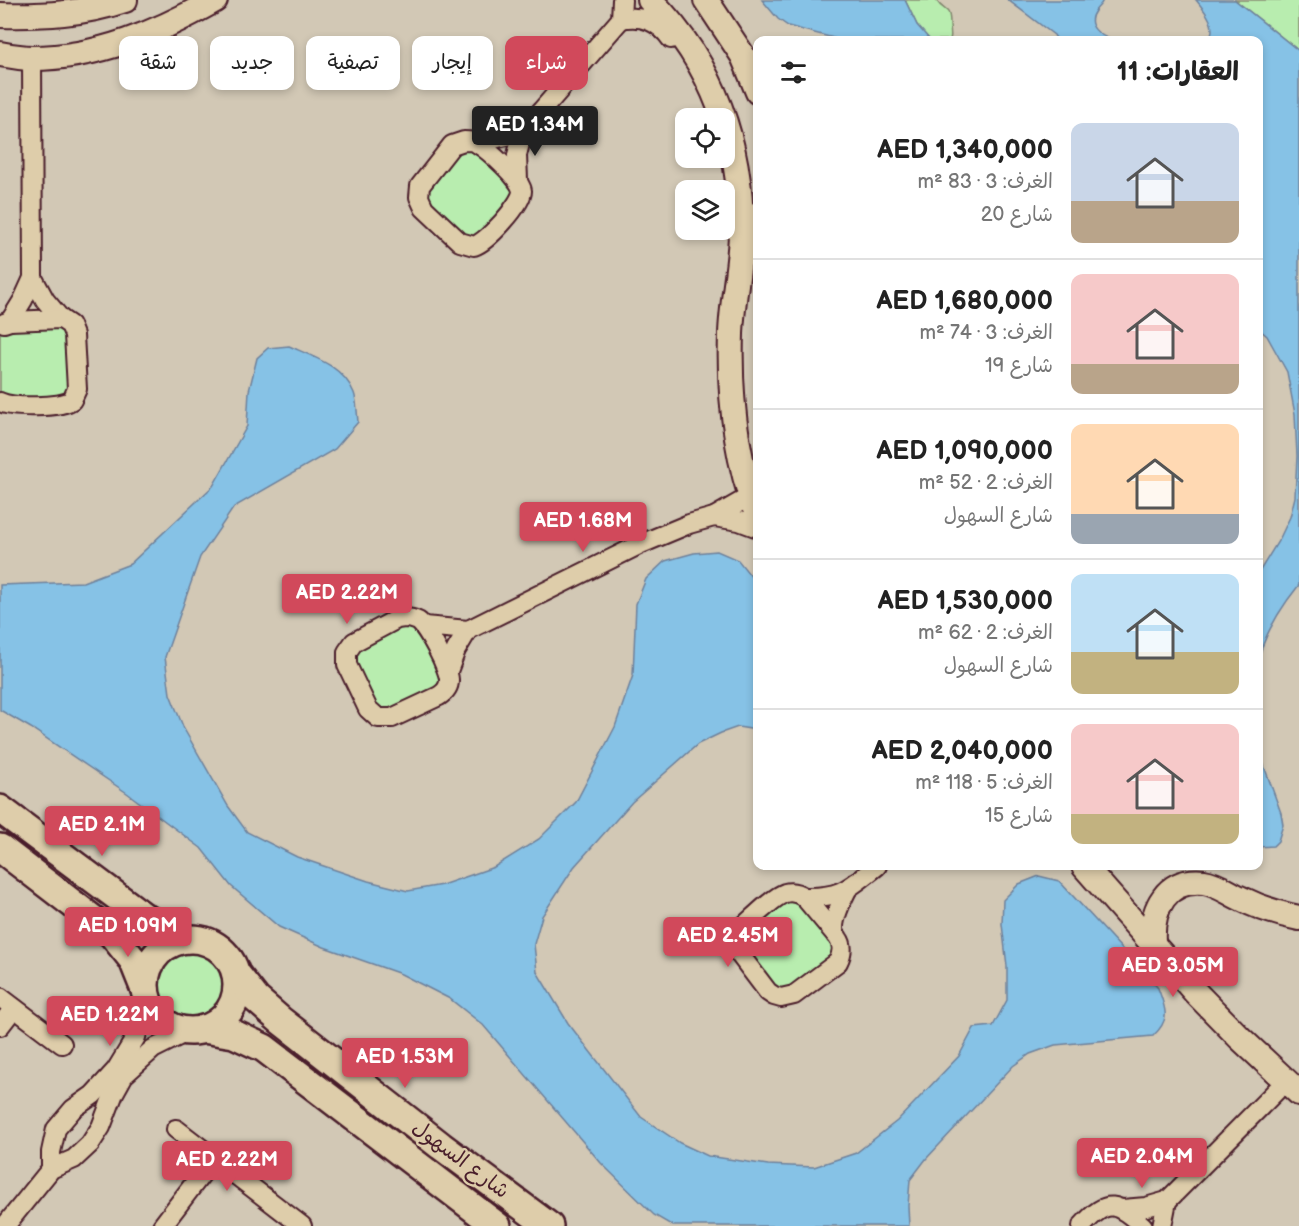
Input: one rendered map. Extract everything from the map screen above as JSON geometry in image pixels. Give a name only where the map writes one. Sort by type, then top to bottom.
[{"type":"main road","points":[[0,808],[143,916],[186,939]]},
{"type":"main road","points":[[0,848],[112,934],[133,960],[146,995],[153,1012],[175,1028],[196,1030],[216,1024],[230,1009],[238,989],[237,975],[232,962],[213,944],[200,939],[172,942],[155,956],[146,975],[146,995]]},
{"type":"main road","name":"شارع السهول","points":[[237,975],[256,999],[280,1020],[441,1146],[549,1226]]},
{"type":"main road","name":"شارع السهول","points":[[196,1030],[234,1034],[264,1048],[497,1226]]},
{"type":"street","points":[[0,15],[49,16],[105,7],[125,0]]},
{"type":"street","points":[[0,54],[32,58],[81,53],[130,41],[177,22],[215,0]]},
{"type":"street","points":[[523,132],[477,143],[464,141],[452,145],[420,186],[418,191],[424,208],[460,242],[474,246],[487,239],[519,201],[522,190],[518,180],[517,155],[523,132],[621,19],[622,0]]},
{"type":"street","points":[[650,0],[687,43],[707,76],[721,106],[731,139],[737,172],[741,236],[731,333],[731,371],[739,446],[753,498]]},
{"type":"street","points":[[706,0],[743,56],[753,80]]},
{"type":"street","points":[[621,19],[644,18],[663,29],[721,106]]},
{"type":"street","points":[[5,324],[23,300],[33,278],[32,58]]},
{"type":"street","points":[[477,143],[518,180]]},
{"type":"street","points":[[737,172],[747,178],[753,193]]},
{"type":"street","points":[[0,402],[8,405],[61,405],[72,400],[77,389],[74,335],[70,325],[61,319],[45,300],[33,278]]},
{"type":"street","points":[[5,324],[61,319]]},
{"type":"street","points":[[468,630],[456,650],[448,671],[448,685],[445,692],[385,720],[372,715],[347,665],[349,646],[397,619],[411,618],[424,626],[468,630],[641,544],[714,516],[742,501],[753,505]]},
{"type":"street","points":[[714,516],[753,526]]},
{"type":"street","points":[[424,626],[448,671]]},
{"type":"street","points":[[804,897],[825,897],[847,890],[871,870]]},
{"type":"street","points":[[1082,1226],[1095,1211],[1101,1209],[1146,1207],[1167,1201],[1293,1087],[1240,1038],[1203,999],[1088,870]]},
{"type":"street","points":[[1211,870],[1299,917]]},
{"type":"street","points":[[1154,942],[1152,927],[1155,911],[1163,898],[1175,888],[1190,882],[1206,882],[1263,908],[1299,917]]},
{"type":"street","points":[[835,934],[838,912],[847,890]]},
{"type":"street","points":[[794,892],[804,897],[835,934],[842,944],[838,962],[794,995],[781,998],[768,992],[734,946],[735,936],[782,894],[794,892]]},
{"type":"street","points":[[52,1144],[61,1138],[77,1119],[85,1102],[116,1070],[127,1054],[143,1018],[146,995]]},
{"type":"street","points":[[0,1026],[7,1002],[62,1044]]},
{"type":"street","points":[[5,1226],[51,1169],[74,1159],[90,1144],[101,1127],[114,1093],[124,1075],[153,1049],[196,1030]]},
{"type":"street","points":[[85,1102],[104,1117]]},
{"type":"street","points":[[176,1129],[302,1226]]},
{"type":"street","points":[[52,1144],[74,1159]]},
{"type":"street","points":[[51,1169],[52,1144]]},
{"type":"street","points":[[162,1226],[213,1159]]},
{"type":"street","points":[[1162,1226],[1167,1201]]},
{"type":"street","points":[[1123,1209],[1143,1226]]},
{"type":"green space","points":[[905,0],[936,0],[948,12],[951,36],[926,36],[917,25]]},
{"type":"green space","points":[[1235,0],[1299,0],[1299,51]]},
{"type":"green space","points":[[464,149],[476,151],[514,189],[510,201],[476,237],[468,237],[427,203],[427,185],[458,151]]},
{"type":"green space","points":[[57,325],[68,332],[69,389],[57,397],[10,398],[0,392],[0,333],[3,329]]},
{"type":"green space","points":[[401,625],[415,630],[426,643],[440,674],[439,681],[432,690],[393,710],[379,709],[374,704],[353,662],[355,650]]},
{"type":"green space","points":[[783,902],[801,904],[832,941],[832,949],[827,959],[788,989],[780,989],[744,949],[743,937]]},
{"type":"green space","points":[[185,952],[197,952],[214,961],[221,972],[223,984],[221,996],[214,1007],[197,1016],[185,1016],[173,1011],[164,1002],[159,990],[159,978],[164,966],[173,957]]},
{"type":"water","points":[[762,0],[905,0],[917,25],[927,36],[826,36],[788,26],[778,19]]},
{"type":"water","points":[[1008,0],[1103,0],[1091,21],[1095,30],[1103,36],[1054,35]]},
{"type":"water","points":[[1196,0],[1235,0],[1299,51],[1299,585],[1276,619],[1263,645],[1263,566],[1290,517],[1295,497],[1297,456],[1295,414],[1287,372],[1263,332],[1263,36],[1211,36],[1211,24]]},
{"type":"water","points":[[289,346],[335,369],[343,376],[354,393],[358,422],[335,449],[234,507],[200,557],[165,657],[170,694],[184,729],[228,806],[247,832],[297,857],[368,881],[408,891],[442,885],[494,867],[539,839],[576,802],[615,727],[633,675],[636,604],[646,579],[665,561],[694,553],[717,551],[738,560],[753,579],[753,729],[738,727],[698,744],[632,802],[574,867],[542,916],[534,944],[537,972],[568,1023],[641,1117],[680,1143],[708,1156],[768,1165],[814,1167],[856,1153],[897,1121],[959,1056],[974,1028],[993,1026],[1007,1000],[1007,966],[1002,924],[1003,900],[1019,884],[1039,876],[1059,881],[1158,988],[1165,1014],[1159,1030],[1153,1036],[1055,1045],[1030,1054],[1013,1066],[926,1159],[910,1180],[909,1226],[673,1226],[654,1215],[601,1163],[483,1025],[450,999],[401,974],[324,947],[279,927],[231,886],[201,848],[127,793],[31,728],[0,710],[0,585],[83,582],[130,564],[213,486],[247,426],[249,391],[257,358],[268,348]]},
{"type":"water","points":[[1263,763],[1283,825],[1278,841],[1273,846],[1263,847]]}]
